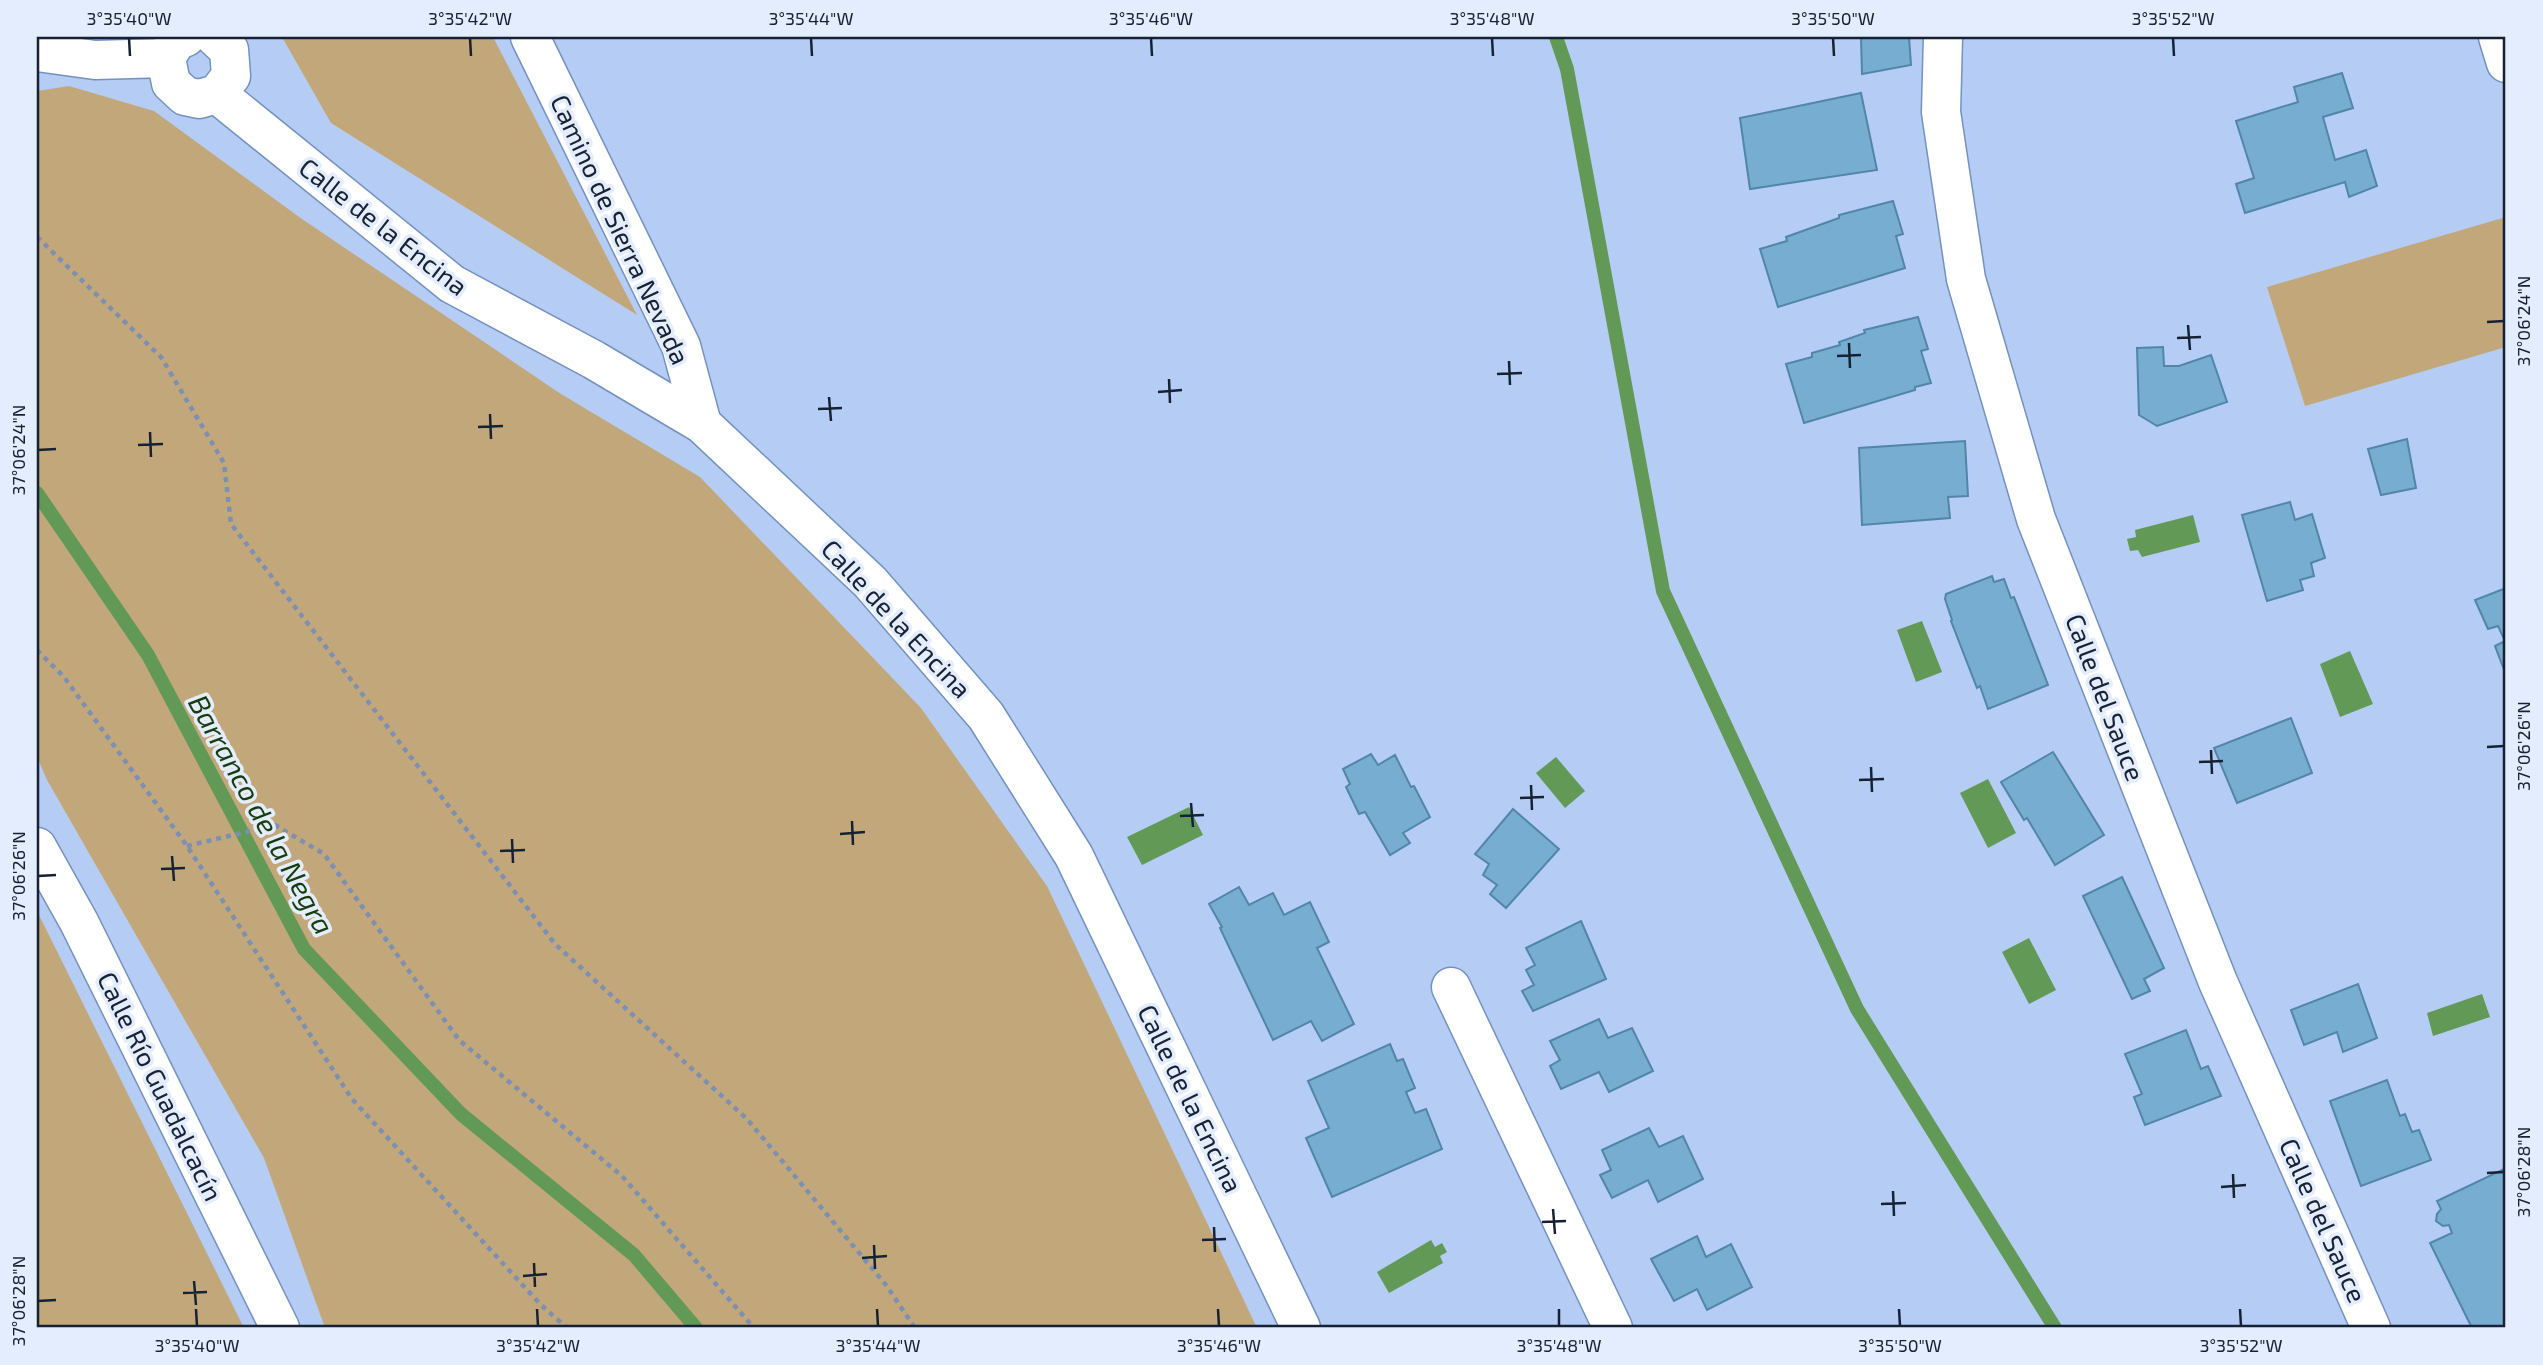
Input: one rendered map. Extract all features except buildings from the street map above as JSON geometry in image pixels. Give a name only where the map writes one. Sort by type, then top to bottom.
[{"type":"street","points":[[37,52],[95,60],[176,47],[171,83],[185,96],[198,99],[217,94],[231,76],[229,50],[215,37]]},
{"type":"street","name":"Camino de Sierra Nevada","points":[[530,37],[681,346],[702,424]]},
{"type":"street","name":"Calle del Sauce","points":[[1943,37],[1941,112],[1966,279],[2036,519],[2218,982],[2371,1328]]},
{"type":"street","points":[[2498,37],[2506,63]]},
{"type":"street","name":"Calle de la Encina","points":[[217,94],[452,284],[594,360],[702,424],[870,582],[986,716],[1074,856],[1301,1328]]},
{"type":"street","name":"Calle Río Guadalcacín","points":[[37,847],[79,922],[280,1328]]},
{"type":"street","points":[[1451,988],[1613,1328]]},
{"type":"path","points":[[37,237],[160,357],[224,463],[231,524],[555,944],[747,1119],[886,1285],[915,1328]]},
{"type":"path","points":[[37,650],[64,677],[187,846],[352,1099],[541,1305],[567,1328]]},
{"type":"path","points":[[187,846],[275,825],[324,854],[459,1040],[622,1176],[754,1328]]},
{"type":"shaded area","points":[[282,37],[493,37],[637,315],[331,123]]},
{"type":"shaded area","points":[[69,86],[154,111],[302,219],[561,394],[700,477],[921,708],[1047,886],[1257,1328],[325,1328],[264,1158],[47,780],[37,757],[37,91]]},
{"type":"shaded area","points":[[2506,217],[2506,347],[2305,406],[2267,287]]},
{"type":"shaded area","points":[[2193,515],[2200,542],[2142,557],[2138,550],[2130,551],[2127,539],[2136,537],[2135,530]]},
{"type":"shaded area","points":[[1922,621],[1942,672],[1916,682],[1897,630]]},
{"type":"shaded area","points":[[2350,651],[2373,704],[2340,717],[2320,664]]},
{"type":"shaded area","points":[[1556,757],[1585,791],[1565,808],[1536,773]]},
{"type":"shaded area","points":[[1988,779],[2016,833],[1988,848],[1960,793]]},
{"type":"shaded area","points":[[1189,807],[1203,835],[1142,865],[1127,837]]},
{"type":"shaded area","points":[[37,911],[244,1328],[37,1328]]},
{"type":"shaded area","points":[[2029,938],[2056,990],[2029,1004],[2002,952]]},
{"type":"shaded area","points":[[2482,994],[2490,1017],[2433,1036],[2427,1013]]},
{"type":"shaded area","points":[[1431,1240],[1435,1247],[1442,1243],[1447,1252],[1440,1256],[1443,1263],[1389,1293],[1377,1272]]},
{"type":"waterway","points":[[1556,37],[1567,69],[1663,591],[1857,1009],[2055,1328]]},
{"type":"waterway","name":"Barranco de la Negra","points":[[37,493],[148,655],[304,949],[461,1114],[634,1255],[696,1328]]}]
